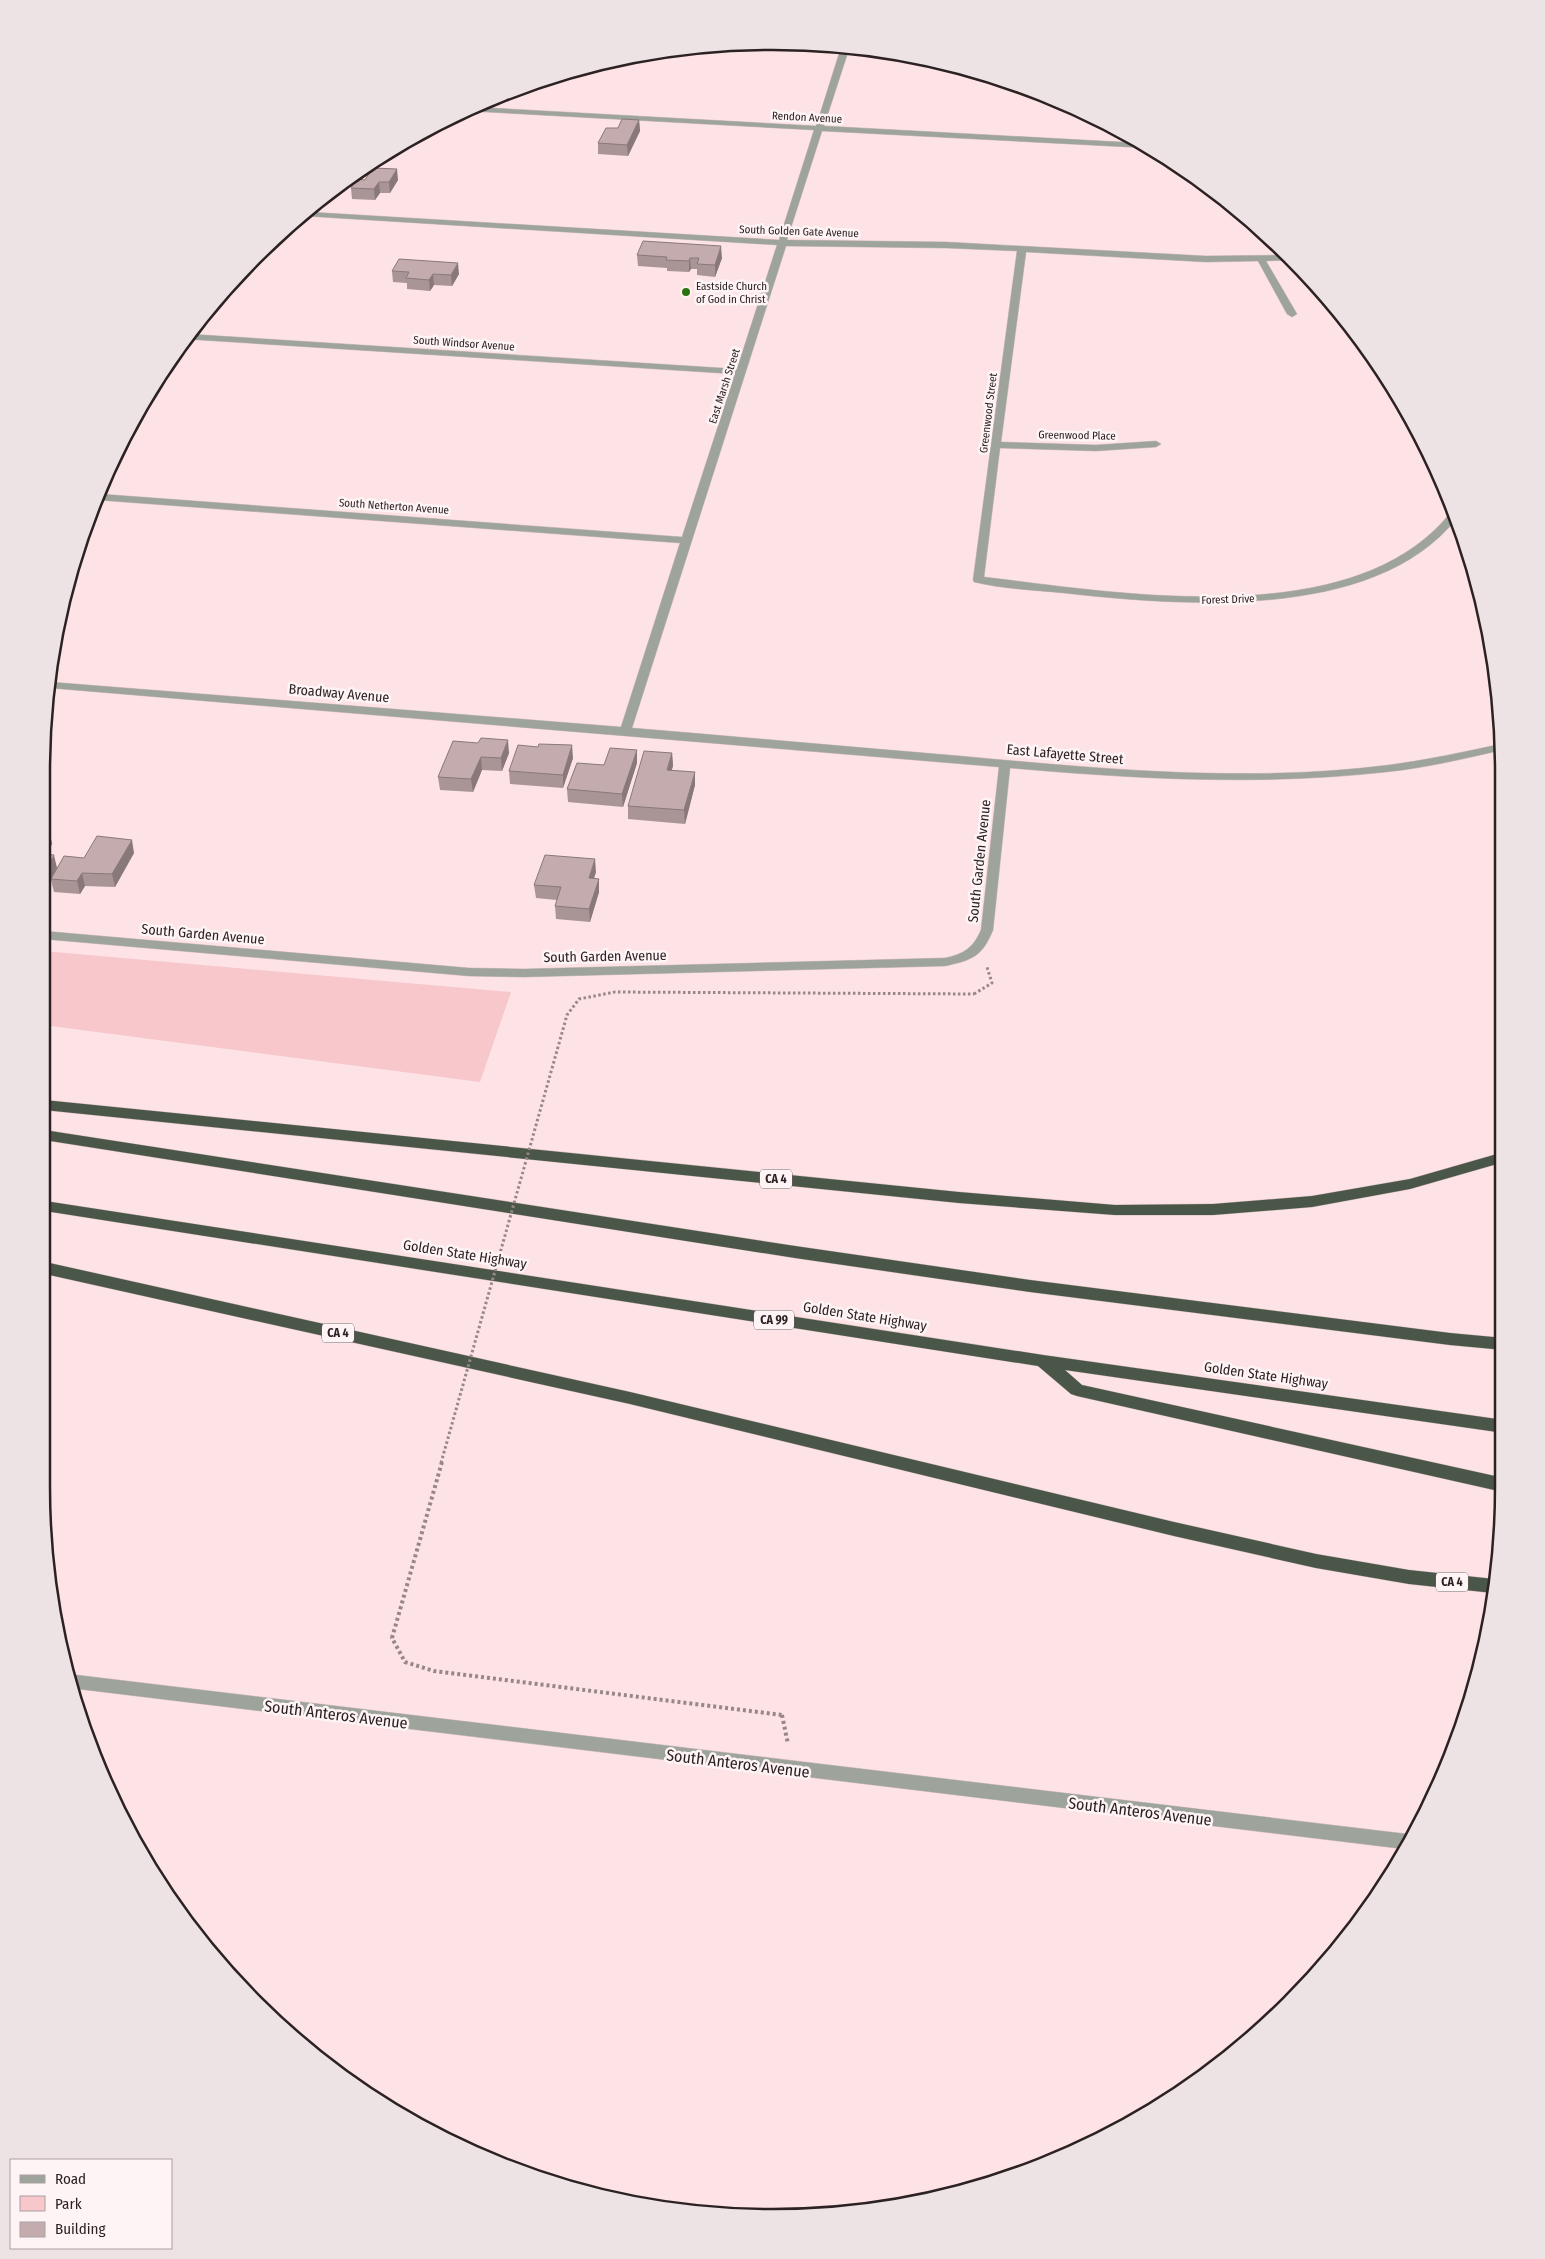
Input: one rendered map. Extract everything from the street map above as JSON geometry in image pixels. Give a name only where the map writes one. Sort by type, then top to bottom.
[{"type":"highway","name":"CA 4","points":[[50,1106],[917,1193],[1117,1210],[1193,1210],[1263,1206],[1350,1196],[1428,1181],[1495,1159]]},
{"type":"highway","points":[[50,1136],[765,1248],[1030,1286],[1495,1343]]},
{"type":"highway","name":"Golden State Highway","points":[[50,1207],[1043,1361],[1495,1426]]},
{"type":"highway","name":"CA 4","points":[[50,1269],[621,1396],[1174,1529],[1316,1561],[1409,1577],[1488,1585]]},
{"type":"highway","points":[[1043,1361],[1077,1390],[1495,1483]]},
{"type":"street","name":"East Marsh Street","points":[[625,731],[842,54]]},
{"type":"street","name":"Rendon Avenue","points":[[484,111],[1131,145]]},
{"type":"street","name":"South Golden Gate Avenue","points":[[314,214],[782,243],[946,245],[1206,259],[1279,258]]},
{"type":"street","name":"Greenwood Street","points":[[978,580],[1022,248]]},
{"type":"street","points":[[1261,259],[1292,314]]},
{"type":"street","name":"South Windsor Avenue","points":[[196,338],[741,372]]},
{"type":"street","name":"Greenwood Place","points":[[997,445],[1085,450],[1120,449],[1156,444]]},
{"type":"street","name":"South Netherton Avenue","points":[[104,497],[687,540]]},
{"type":"street","name":"Forest Drive","points":[[978,580],[1158,599],[1231,600],[1304,592],[1365,576],[1392,565],[1421,548],[1439,533],[1449,521]]},
{"type":"street","name":"Broadway Avenue","points":[[55,685],[625,731]]},
{"type":"street","name":"East Lafayette Street","points":[[625,731],[1144,775],[1258,778],[1370,771],[1476,753],[1494,748]]},
{"type":"street","name":"South Garden Avenue","points":[[50,936],[469,972],[524,973],[945,962],[968,956],[981,947],[987,930],[1005,764]]},
{"type":"street","name":"South Anteros Avenue","points":[[78,1682],[1402,1841]]},
{"type":"path","points":[[782,1715],[434,1671],[405,1662],[392,1638],[567,1015],[579,999],[615,992],[974,994],[992,983],[981,947]]},
{"type":"green space","points":[[50,952],[511,992],[480,1082],[50,1026]]},
{"type":"building","points":[[622,119],[639,120],[627,145],[598,143],[606,128],[618,128]]},
{"type":"building","points":[[377,168],[397,169],[389,182],[379,182],[374,189],[351,188],[360,179],[365,180],[369,174]]},
{"type":"building","points":[[643,241],[721,246],[715,265],[697,264],[699,258],[690,258],[689,261],[666,260],[667,257],[637,255]]},
{"type":"building","points":[[399,259],[458,263],[451,275],[433,274],[429,280],[406,278],[409,272],[392,271]]},
{"type":"building","points":[[481,738],[508,740],[501,758],[481,757],[471,779],[438,777],[453,741],[478,743]]},
{"type":"building","points":[[539,744],[572,745],[563,775],[509,771],[518,745],[538,747]]},
{"type":"building","points":[[610,748],[637,750],[622,794],[567,789],[577,763],[604,765]]},
{"type":"building","points":[[644,751],[672,753],[667,770],[695,772],[684,810],[628,806]]},
{"type":"building","points":[[97,836],[132,840],[112,874],[82,873],[77,881],[51,879],[64,856],[84,858]]},
{"type":"building","points":[[545,855],[595,859],[589,878],[599,879],[589,909],[555,906],[561,887],[534,885]]},
{"type":"place","name":"Eastside Church of God in Christ","points":[[686,292]]}]
